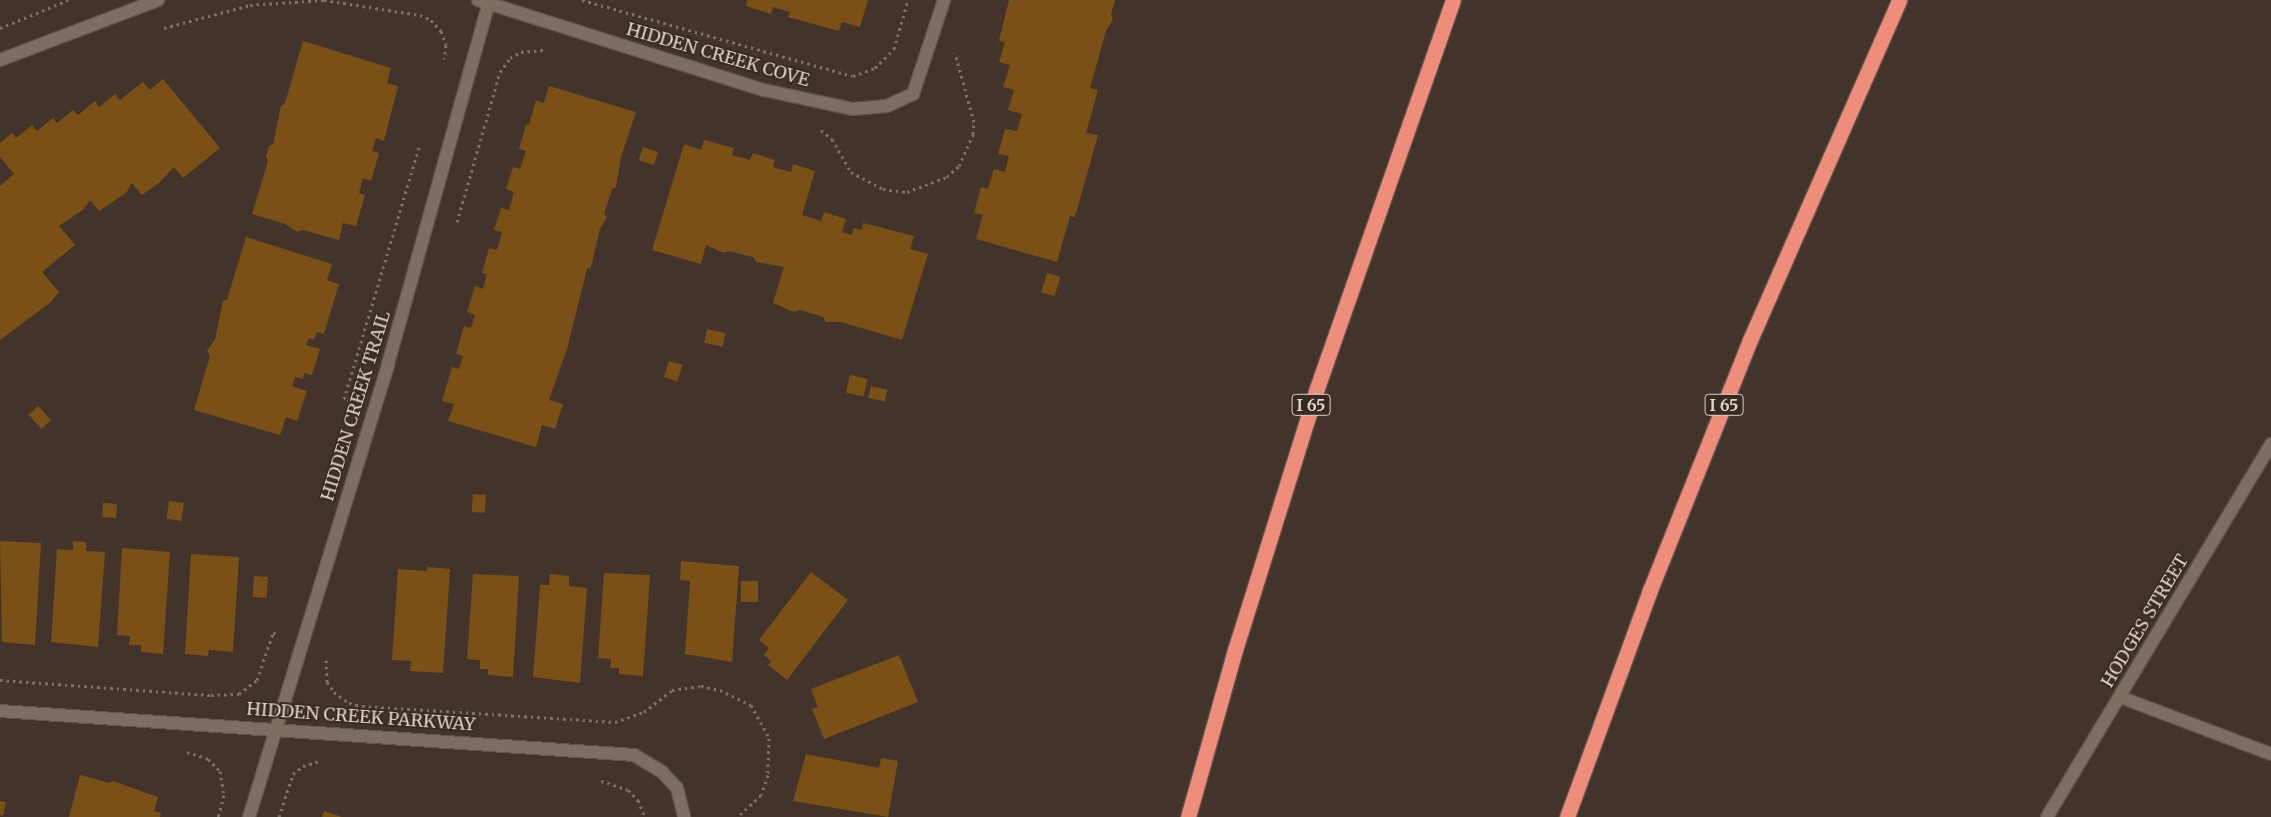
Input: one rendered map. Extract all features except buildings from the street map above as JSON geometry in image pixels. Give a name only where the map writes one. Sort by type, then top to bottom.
[{"type":"highway","name":"I 65","points":[[1188,817],[1235,650],[1316,391],[1453,0]]},
{"type":"highway","name":"I 65","points":[[1568,817],[1650,590],[1750,340],[1899,0]]},
{"type":"street","points":[[0,60],[22,49],[158,0]]},
{"type":"street","name":"HIDDEN CREEK COVE","points":[[483,1],[764,90],[853,109],[887,106],[913,94],[944,0]]},
{"type":"street","name":"HIDDEN CREEK TRAIL","points":[[249,817],[274,728],[375,406],[483,1]]},
{"type":"street","name":"HODGES STREET","points":[[2048,817],[2271,444]]},
{"type":"street","points":[[2120,697],[2271,754]]},
{"type":"street","name":"HIDDEN CREEK PARKWAY","points":[[0,710],[634,755],[662,772],[677,788],[684,817]]},
{"type":"path","points":[[0,28],[68,0]]},
{"type":"path","points":[[156,30],[250,5],[324,0],[420,15],[431,20],[441,31],[446,45],[443,65]]},
{"type":"path","points":[[582,0],[853,76],[875,68],[894,49],[908,0]]},
{"type":"path","points":[[814,127],[832,139],[851,172],[883,189],[908,192],[947,177],[959,166],[973,134],[974,122],[957,71],[956,46]]},
{"type":"path","points":[[454,232],[500,72],[510,58],[521,52],[535,48],[554,52]]},
{"type":"path","points":[[375,406],[344,399],[421,142]]},
{"type":"path","points":[[0,680],[228,695],[239,694],[257,680],[273,633],[303,639]]},
{"type":"path","points":[[326,657],[327,682],[334,692],[349,703],[362,706],[615,722],[644,712],[672,690],[702,686],[720,690],[751,705],[769,738],[768,775],[761,796],[737,817]]},
{"type":"path","points":[[180,750],[208,759],[220,771],[224,795],[218,817]]},
{"type":"path","points":[[279,817],[294,774],[315,762],[329,761]]},
{"type":"path","points":[[599,780],[628,790],[638,800],[645,817]]}]
